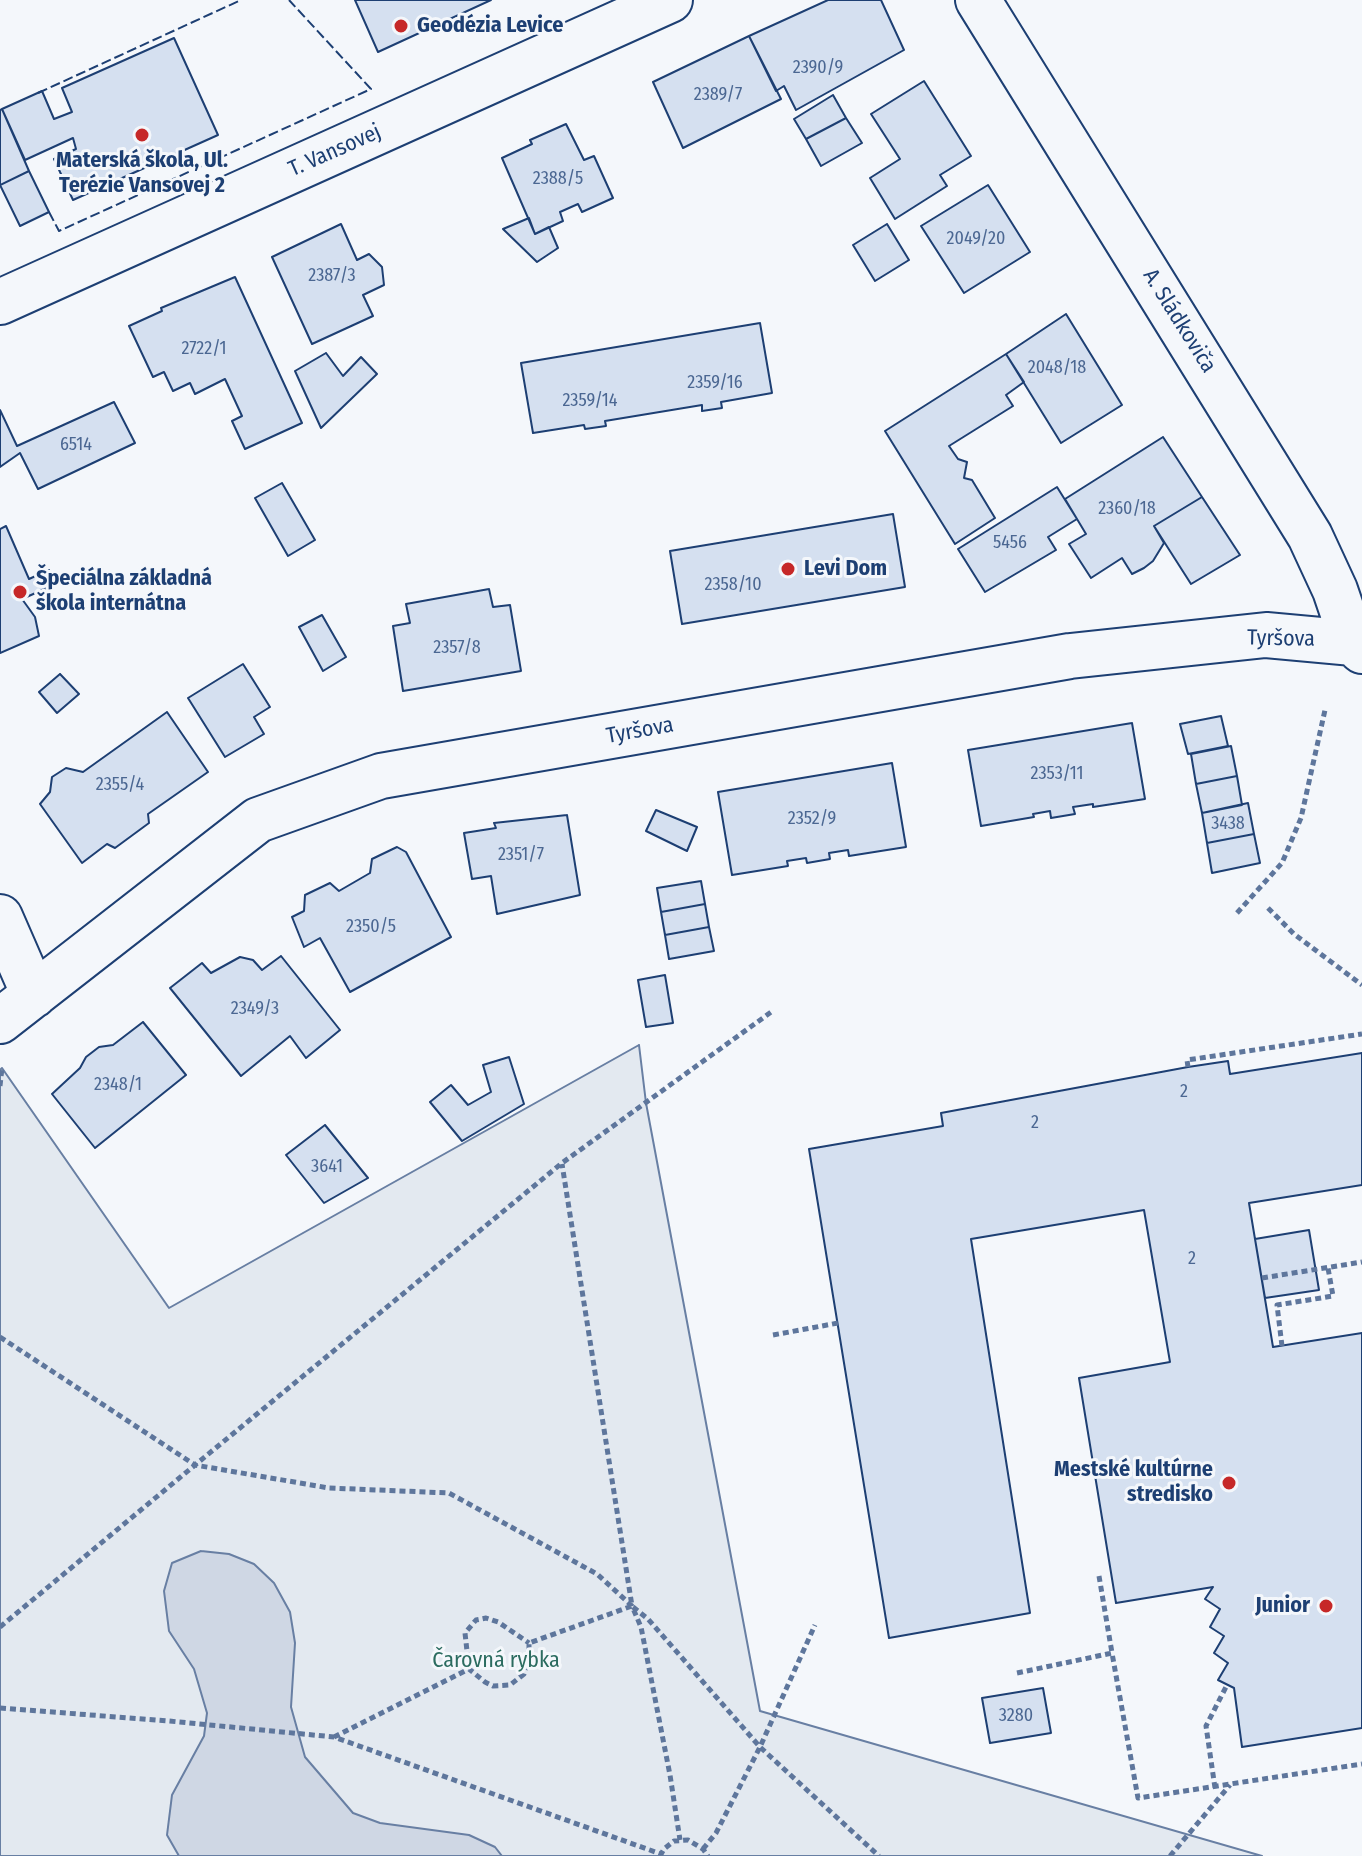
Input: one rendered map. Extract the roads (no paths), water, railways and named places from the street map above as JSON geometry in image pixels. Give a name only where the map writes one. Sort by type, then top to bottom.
[{"type":"street","name":"T. Vansovej","points":[[0,302],[670,0]]},
{"type":"street","name":"A. Sládkoviča","points":[[978,0],[1310,536],[1358,647]]},
{"type":"street","name":"Tyršova","points":[[0,1021],[258,820],[381,776],[1070,656],[1266,635],[1358,647]]},
{"type":"street","points":[[0,917],[34,995]]},
{"type":"place","name":"Geodézia Levice","points":[[401,26]]},
{"type":"place","name":"Materská škola, Ul. Terézie Vansovej 2","points":[[142,135]]},
{"type":"place","name":"Levi Dom","points":[[788,569]]},
{"type":"place","name":"Špeciálna základná škola internátna","points":[[20,592]]},
{"type":"place","name":"Mestské kultúrne stredisko","points":[[1229,1483]]},
{"type":"place","name":"Junior","points":[[1326,1606]]},
{"type":"park label","name":"Čarovná rybka","points":[[496,1661]]}]
